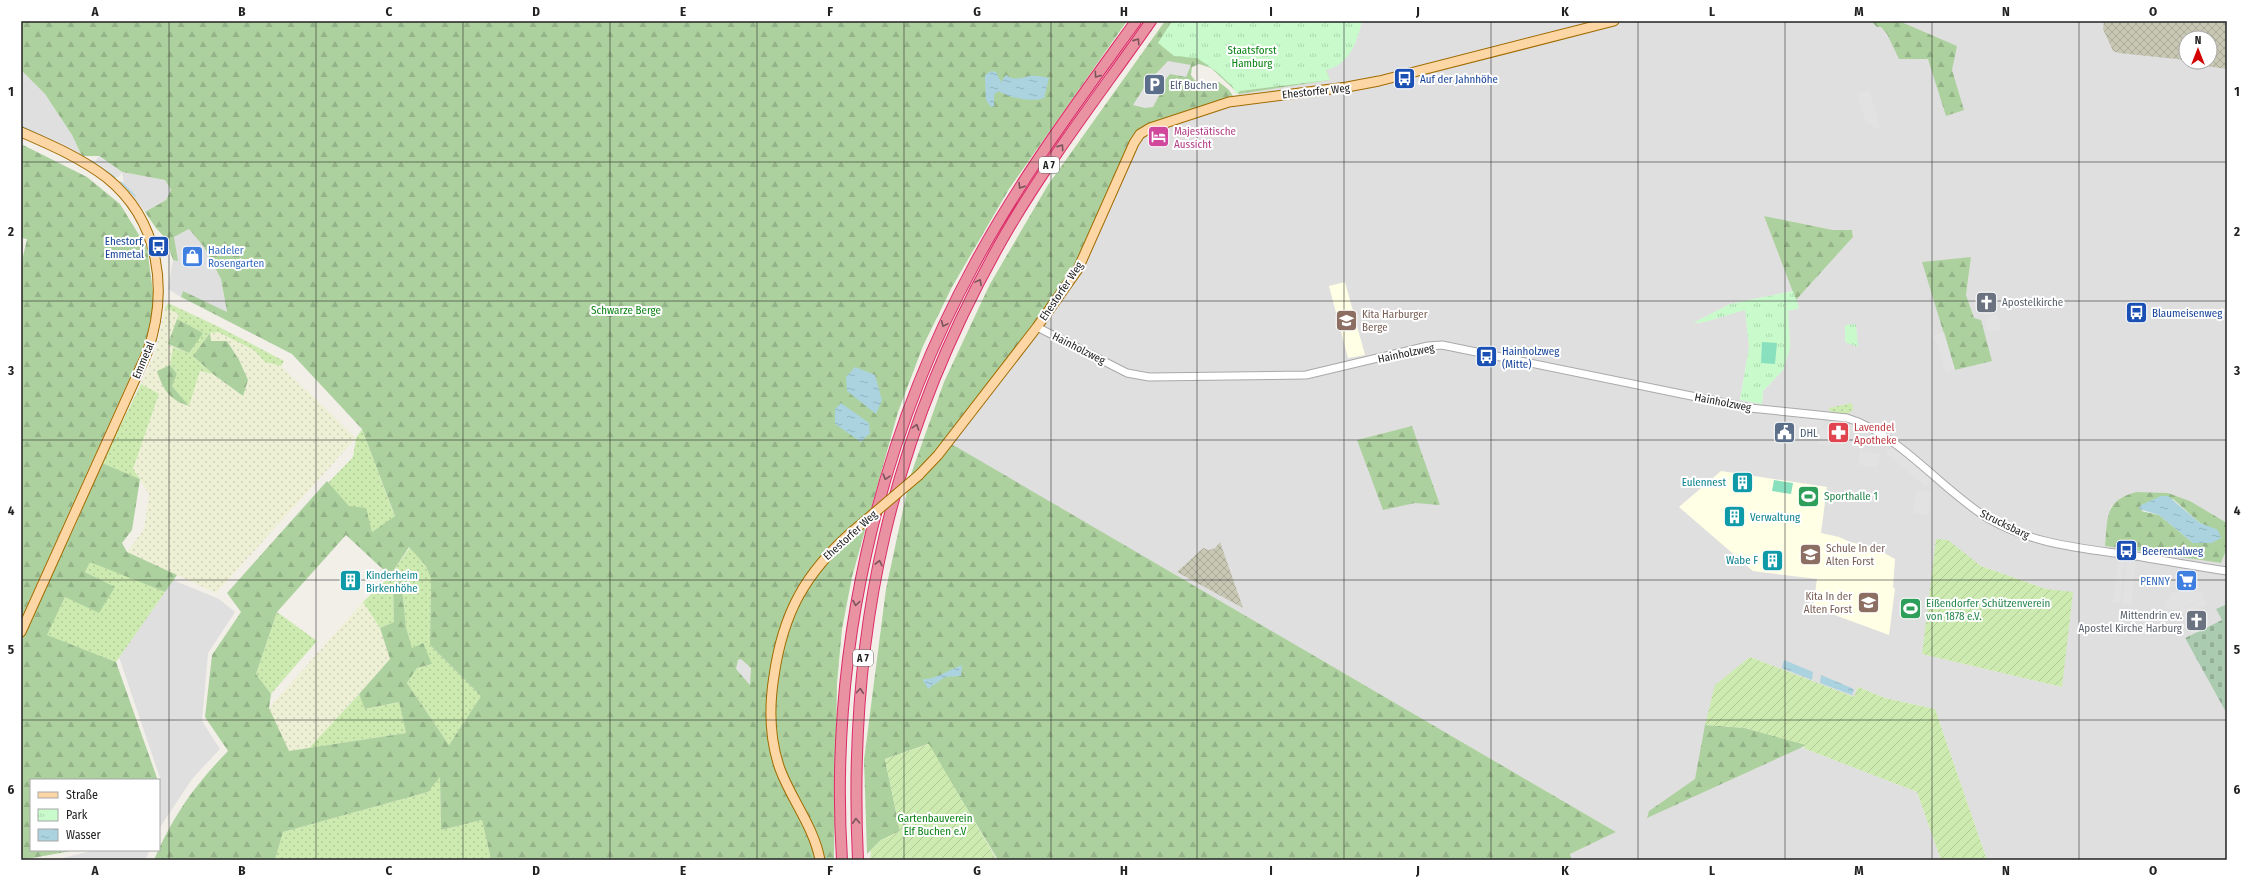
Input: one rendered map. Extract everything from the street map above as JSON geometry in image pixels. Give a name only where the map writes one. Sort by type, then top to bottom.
[{"type":"highway","name":"A 7","points":[[842,860],[842,743],[851,636],[870,534],[897,439],[948,314],[982,251],[1056,133],[1136,21]]},
{"type":"highway","name":"A 7","points":[[858,860],[855,777],[857,728],[871,600],[890,511],[920,416],[961,317],[1007,231],[1039,180],[1151,21]]},
{"type":"main road","name":"Ehestorfer Weg","points":[[820,860],[816,844],[783,776],[776,756],[771,717],[773,684],[781,639],[796,599],[808,578],[825,558],[853,531],[919,475],[938,455],[1037,327],[1078,269],[1134,143],[1144,131],[1229,102],[1347,88],[1380,82],[1614,21]]},
{"type":"main road","name":"Emmetal","points":[[21,132],[83,162],[107,178],[121,191],[136,210],[148,234],[157,266],[159,292],[157,317],[147,353],[21,632]]},
{"type":"street","name":"Hainholzweg","points":[[1037,327],[1136,376],[1306,375],[1428,346],[1442,345],[1745,407],[1852,420]]},
{"type":"street","name":"Strucksbarg","points":[[1852,420],[1879,433],[1977,511],[2030,537],[2063,546],[2227,571]]},
{"type":"shaded area","points":[[1359,21],[2227,21],[2227,523],[2190,501],[2168,493],[2111,506],[2105,545],[2221,563],[2227,548],[2227,604],[2216,609],[2222,620],[2185,638],[2227,714],[2227,860],[1987,860],[1935,709],[1885,698],[1858,687],[1854,698],[1750,657],[1745,728],[1803,748],[1917,792],[1941,860],[1572,860],[1570,854],[1616,832],[947,442],[1135,133],[1154,123],[1239,94],[1330,80],[1326,70]],"holes":[[[1764,216],[1833,230],[1852,230],[1853,237],[1796,300],[1799,308],[1788,311],[1790,348],[1783,370],[1763,391],[1762,404],[1740,400],[1749,347],[1745,309],[1705,322],[1694,323],[1730,304],[1793,291]],[[1971,257],[1966,295],[1974,318],[1955,370],[1944,332]],[[1968,557],[1981,566],[2046,589],[2062,687],[1922,654]]]},
{"type":"shaded area","points":[[2104,21],[2227,21],[2227,69],[2218,68],[2218,30],[2178,30],[2178,59],[2119,53],[2113,51],[2103,29]]},
{"type":"shaded area","name":"Elf Buchen","points":[[1168,61],[1191,65],[1186,77],[1170,74],[1160,86],[1161,92],[1153,107],[1145,108],[1133,105],[1147,83]]},
{"type":"shaded area","points":[[21,70],[45,94],[72,135],[82,156],[21,128]]},
{"type":"shaded area","points":[[1869,90],[1880,126],[1876,129],[1871,124],[1866,123],[1857,93]]},
{"type":"shaded area","points":[[99,156],[122,172],[118,178],[95,161]]},
{"type":"shaded area","points":[[122,172],[165,180],[171,190],[166,200],[145,212],[124,185]]},
{"type":"shaded area","points":[[189,229],[204,247],[221,279],[227,313],[183,291],[181,297],[168,289],[173,260],[177,260],[174,237]]},
{"type":"shaded area","name":"Kita Harburger Berge","points":[[1345,282],[1365,355],[1348,358],[1329,286]]},
{"type":"shaded area","points":[[165,308],[179,314],[168,344],[173,347],[170,365],[157,372],[189,405],[200,371],[213,374],[243,396],[248,380],[239,360],[227,341],[210,341],[210,333],[218,332],[254,350],[265,362],[281,366],[356,438],[216,593],[127,552],[144,529],[149,494],[133,469],[159,395],[141,384],[156,351]]},
{"type":"shaded area","points":[[1997,314],[2002,330],[1987,331],[1985,319]]},
{"type":"shaded area","points":[[1944,332],[1955,370],[1946,373],[1938,344],[1932,336]]},
{"type":"shaded area","points":[[1796,416],[1826,418],[1822,423],[1822,428],[1791,426],[1792,420]]},
{"type":"shaded area","points":[[1820,429],[1832,430],[1831,445],[1818,444]]},
{"type":"shaded area","points":[[1893,448],[1934,480],[1925,486],[1885,453]]},
{"type":"shaded area","points":[[1860,451],[1880,454],[1878,467],[1859,465]]},
{"type":"shaded area","name":"Schule In der Alten Forst","points":[[1721,471],[1827,487],[1821,533],[1873,547],[1895,559],[1893,587],[1895,589],[1889,635],[1813,607],[1817,579],[1753,571],[1679,507]]},
{"type":"shaded area","points":[[1916,490],[1931,492],[1928,515],[1913,513]]},
{"type":"shaded area","points":[[1220,542],[1243,608],[1177,572],[1203,548],[1209,550],[1215,548]]},
{"type":"shaded area","points":[[2118,560],[2124,561],[2120,603],[2113,603]]},
{"type":"shaded area","points":[[2127,561],[2136,562],[2131,605],[2122,604]]},
{"type":"shaded area","points":[[173,580],[219,599],[235,612],[208,653],[202,721],[220,749],[192,779],[160,827],[160,778],[119,657]]},
{"type":"shaded area","points":[[2179,589],[2202,593],[2202,600],[2173,610],[2168,610],[2165,602],[2169,600],[2171,592],[2178,593]]},
{"type":"shaded area","points":[[2204,600],[2206,605],[2169,619],[2170,613]]},
{"type":"shaded area","points":[[363,602],[380,628],[390,659],[309,748],[289,751],[269,708]]},
{"type":"shaded area","points":[[741,659],[751,668],[750,685],[736,669],[738,660]]},
{"type":"shaded area","points":[[90,851],[150,851],[145,860],[56,860]]},
{"type":"green space","name":"Schwarze Berge","points":[[21,21],[1127,21],[1009,189],[952,287],[923,346],[898,412],[852,577],[842,629],[837,683],[834,860],[491,860],[482,820],[441,830],[440,777],[428,792],[283,832],[275,860],[154,860],[158,851],[160,851],[160,846],[169,829],[185,802],[228,751],[205,717],[212,655],[241,612],[227,593],[327,481],[349,506],[366,508],[372,532],[395,516],[362,429],[292,354],[181,297],[183,291],[227,312],[221,279],[204,247],[189,229],[174,237],[178,261],[173,260],[166,239],[145,212],[166,200],[171,190],[165,180],[122,172],[99,156],[82,156],[72,135],[45,94],[21,70]],"holes":[[[346,535],[390,576],[409,547],[426,566],[431,579],[430,645],[481,696],[449,745],[407,683],[417,668],[432,664],[423,643],[412,648],[406,627],[401,578],[393,588],[394,622],[380,628],[390,659],[359,694],[365,709],[399,702],[406,733],[289,751],[269,708],[271,694],[256,674],[277,612]]]},
{"type":"green space","name":"Staatsforst Hamburg","points":[[1165,21],[1359,21],[1326,70],[1330,80],[1239,94],[1211,68],[1199,64],[1192,67],[1191,75],[1193,79],[1200,83],[1207,84],[1219,82],[1229,90],[1233,96],[1154,123],[1135,133],[1072,272],[948,442],[1616,832],[1570,854],[1572,860],[998,860],[928,744],[885,759],[900,831],[881,840],[867,854],[864,760],[886,589],[910,477],[944,382],[990,284],[1048,185]]},
{"type":"green space","name":"Staatsforst Hamburg","points":[[1172,21],[1362,21],[1358,37],[1351,52],[1341,63],[1326,70],[1330,80],[1240,91],[1236,94],[1233,87],[1217,72],[1197,58],[1174,56],[1158,43]]},
{"type":"green space","points":[[1871,21],[1899,21],[1957,46],[1952,70],[1964,110],[1946,116],[1928,59],[1899,59],[1887,34],[1881,27],[1877,27]]},
{"type":"green space","points":[[21,144],[87,177],[120,204],[147,248],[154,299],[149,335],[21,619],[21,265],[27,239],[21,238]]},
{"type":"green space","points":[[1764,216],[1833,230],[1852,230],[1853,237],[1796,300]]},
{"type":"green space","points":[[1971,257],[1966,295],[1974,318],[1981,320],[1992,361],[1955,370],[1922,262]]},
{"type":"green space","points":[[1793,291],[1799,308],[1788,311],[1790,348],[1783,370],[1763,391],[1762,404],[1740,400],[1749,347],[1745,310],[1705,322],[1693,323],[1730,304]]},
{"type":"green space","points":[[168,303],[219,327],[284,361],[281,366],[265,362],[254,350],[218,332],[210,333],[193,356],[213,374],[200,371],[189,406],[172,386],[177,374],[170,365],[173,347],[189,353],[202,333],[177,319],[179,314],[165,308]]},
{"type":"green space","points":[[177,319],[203,333],[189,353],[168,344]]},
{"type":"green space","points":[[1856,324],[1858,347],[1845,342],[1845,325]]},
{"type":"green space","points":[[210,333],[211,341],[227,341],[239,360],[248,380],[243,396],[213,374],[193,356]]},
{"type":"green space","points":[[1762,342],[1777,343],[1775,364],[1761,363]]},
{"type":"green space","points":[[170,365],[177,374],[172,386],[189,406],[182,404],[172,397],[162,384],[157,371]]},
{"type":"green space","points":[[141,384],[159,394],[133,469],[140,479],[102,463]]},
{"type":"green space","points":[[1852,403],[1853,410],[1847,414],[1829,411],[1829,408]]},
{"type":"green space","points":[[1412,426],[1440,505],[1415,503],[1383,510],[1357,440]]},
{"type":"green space","points":[[362,429],[395,517],[372,532],[328,483],[353,457],[356,438]]},
{"type":"green space","points":[[102,463],[140,479],[132,530],[122,543],[127,552],[177,575],[165,592],[90,562],[85,572],[115,587],[99,613],[65,597],[47,635],[116,662],[157,778],[30,779],[30,851],[71,851],[21,860],[21,625],[48,581],[75,526]]},
{"type":"green space","points":[[1774,480],[1793,483],[1791,494],[1772,491]]},
{"type":"green space","points":[[2136,492],[2168,493],[2190,501],[2227,523],[2227,548],[2221,563],[2105,546],[2110,512],[2113,505],[2118,500]],"holes":[[[2173,499],[2200,523],[2218,531],[2193,543],[2159,515],[2141,511]]]},
{"type":"green space","points":[[1936,539],[1948,540],[1981,566],[2046,589],[2073,592],[2062,687],[1922,654]]},
{"type":"green space","points":[[410,547],[426,566],[431,579],[430,645],[481,696],[449,745],[407,683],[417,668],[432,664],[412,649],[406,627],[401,578],[393,588],[394,622],[380,628],[363,602],[390,576]]},
{"type":"green space","points":[[90,561],[165,592],[116,662],[46,635],[65,597],[114,587],[85,572]]},
{"type":"green space","points":[[2227,604],[2227,714],[2185,638],[2222,620],[2216,609]]},
{"type":"green space","points":[[277,612],[317,641],[271,694],[256,674]]},
{"type":"green space","points":[[1750,657],[1854,697],[1858,687],[1885,698],[1935,709],[1987,860],[1941,860],[1917,792],[1803,748],[1806,745],[1745,728],[1705,725],[1715,685]]},
{"type":"green space","points":[[359,694],[366,709],[399,702],[406,733],[309,748]]},
{"type":"green space","points":[[1705,725],[1745,728],[1807,745],[1647,818],[1649,811],[1695,779]]},
{"type":"green space","name":"Gartenbauverein Elf Buchen e.V","points":[[929,744],[997,860],[870,860],[871,850],[881,840],[900,831],[885,759]]},
{"type":"green space","points":[[440,776],[441,830],[482,820],[491,860],[275,860],[283,832],[428,792]]},
{"type":"water","points":[[991,71],[996,72],[1001,82],[1006,75],[1014,78],[1039,76],[1049,78],[1044,98],[1033,100],[1020,99],[998,91],[994,95],[994,106],[991,107],[986,100],[985,75]]},
{"type":"water","points":[[855,367],[875,375],[882,400],[876,414],[847,391],[846,377]]},
{"type":"water","points":[[841,403],[869,423],[870,433],[861,442],[835,424],[835,409]]},
{"type":"water","points":[[2161,496],[2168,496],[2200,523],[2218,530],[2221,538],[2212,543],[2193,543],[2159,515],[2139,509],[2141,505]]},
{"type":"water","points":[[1784,660],[1813,672],[1812,680],[1782,668]]},
{"type":"water","points":[[962,665],[961,676],[945,677],[928,689],[922,679],[936,677]]},
{"type":"water","points":[[1821,675],[1854,689],[1852,695],[1820,683]]},
{"type":"waterway","points":[[21,126],[44,137]]},
{"type":"waterway","points":[[78,154],[84,157]]},
{"type":"waterway","points":[[92,161],[115,177]]},
{"type":"waterway","points":[[121,182],[135,196]]},
{"type":"place","name":"Auf der Jahnhöhe","points":[[1405,79]]},
{"type":"place","name":"Elf Buchen","points":[[1154,85]]},
{"type":"place","name":"Majestätische Aussicht","points":[[1159,137]]},
{"type":"place","name":"Ehestorf, Emmetal","points":[[159,247]]},
{"type":"place","name":"Hadeler Rosengarten","points":[[193,256]]},
{"type":"place","name":"Apostelkirche","points":[[1986,302]]},
{"type":"place","name":"Blaumeisenweg","points":[[2136,313]]},
{"type":"place","name":"Kita Harburger Berge","points":[[1347,320]]},
{"type":"place","name":"Hainholzweg (Mitte)","points":[[1487,357]]},
{"type":"place","name":"DHL","points":[[1784,433]]},
{"type":"place","name":"Lavendel Apotheke","points":[[1839,433]]},
{"type":"place","name":"Eulennest","points":[[1742,482]]},
{"type":"place","name":"Sporthalle 1","points":[[1809,496]]},
{"type":"place","name":"Verwaltung","points":[[1735,517]]},
{"type":"place","name":"Beerentalweg","points":[[2127,551]]},
{"type":"place","name":"Schule In der Alten Forst","points":[[1810,554]]},
{"type":"place","name":"Wabe F","points":[[1773,560]]},
{"type":"place","name":"Kinderheim Birkenhöhe","points":[[350,581]]},
{"type":"place","name":"PENNY","points":[[2186,581]]},
{"type":"place","name":"Kita In der Alten Forst","points":[[1868,602]]},
{"type":"place","name":"Eißendorfer Schützenverein von 1878 e.V.","points":[[1911,609]]},
{"type":"place","name":"Mittendrin ev. Apostel Kirche Harburg","points":[[2197,621]]}]
